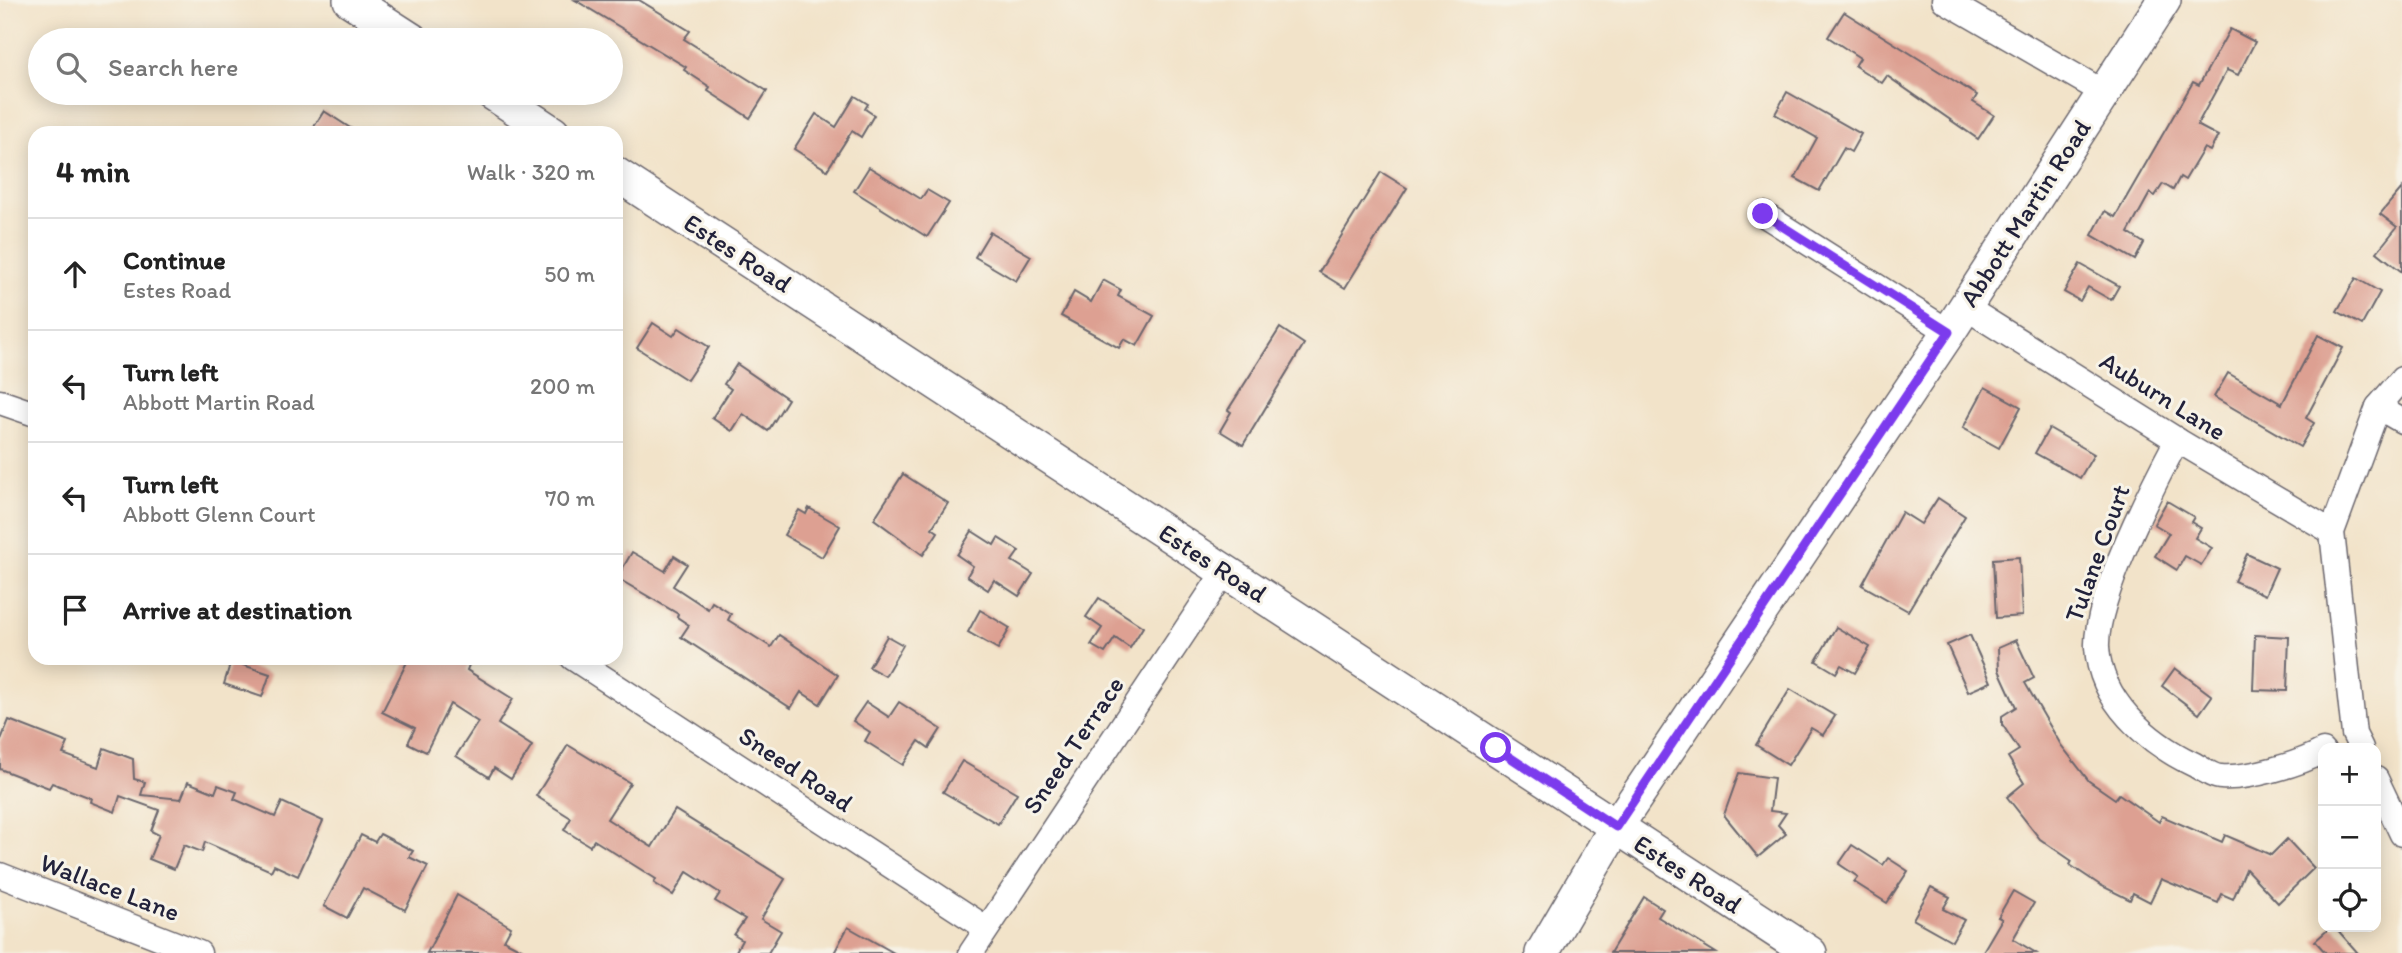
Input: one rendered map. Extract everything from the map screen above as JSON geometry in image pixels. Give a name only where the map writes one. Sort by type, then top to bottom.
[{"type":"main road","points":[[350,0],[393,28]]},
{"type":"main road","name":"Abbott Martin Road","points":[[1542,953],[1616,827],[1957,320],[2164,0]]},
{"type":"main road","points":[[511,105],[543,126]]},
{"type":"main road","name":"Estes Road","points":[[623,179],[1810,953]]},
{"type":"street","points":[[1944,0],[2103,92]]},
{"type":"street","name":"Auburn Lane","points":[[1763,214],[2177,440],[2332,532]]},
{"type":"street","points":[[2358,741],[2332,532],[2378,407],[2402,379]]},
{"type":"street","points":[[0,402],[28,412]]},
{"type":"street","points":[[2378,407],[2402,421]]},
{"type":"street","name":"Tulane Court","points":[[2177,440],[2143,504],[2105,606],[2097,645],[2104,682],[2133,722],[2165,751],[2220,778],[2302,763],[2318,754]]},
{"type":"street","name":"Sneed Terrace","points":[[971,953],[1225,571]]},
{"type":"street","name":"Sneed Road","points":[[584,665],[986,928]]},
{"type":"street","points":[[2381,790],[2402,834]]},
{"type":"street","name":"Wallace Lane","points":[[0,876],[199,953]]},
{"type":"building","points":[[575,0],[639,0],[690,31],[684,39],[767,91],[750,118],[708,91],[710,87],[684,70],[686,67]]},
{"type":"building","points":[[1844,12],[1977,95],[1973,102],[1994,115],[1978,139],[1887,76],[1882,83],[1855,66],[1860,58],[1828,37]]},
{"type":"building","points":[[2230,29],[2255,42],[2238,75],[2227,70],[2197,125],[2218,136],[2210,151],[2204,148],[2185,180],[2180,177],[2173,190],[2163,184],[2155,196],[2150,193],[2128,233],[2144,243],[2135,260],[2092,235],[2105,211],[2115,217],[2193,82],[2199,85]]},
{"type":"building","points":[[1787,92],[1861,134],[1851,152],[1844,148],[1819,191],[1795,178],[1817,138],[1775,114]]},
{"type":"building","points":[[855,96],[868,104],[865,109],[874,115],[861,137],[852,131],[827,170],[794,149],[816,114],[836,127]]},
{"type":"building","points":[[324,111],[347,126],[314,126]]},
{"type":"building","points":[[869,167],[921,199],[927,190],[949,203],[927,237],[854,191]]},
{"type":"building","points":[[1381,172],[1407,188],[1345,288],[1319,272]]},
{"type":"building","points":[[2402,188],[2402,272],[2377,252],[2397,227],[2380,214]]},
{"type":"building","points":[[990,232],[1031,256],[1016,281],[975,257]]},
{"type":"building","points":[[2080,264],[2119,286],[2111,300],[2088,287],[2080,301],[2064,292]]},
{"type":"building","points":[[2356,278],[2380,292],[2362,325],[2337,311]]},
{"type":"building","points":[[1103,280],[1121,290],[1118,296],[1154,316],[1137,346],[1124,339],[1119,348],[1061,316],[1074,292],[1091,302]]},
{"type":"building","points":[[653,323],[673,336],[679,328],[709,347],[687,380],[637,348]]},
{"type":"building","points":[[1280,328],[1304,344],[1243,445],[1220,431],[1231,412],[1228,410]]},
{"type":"building","points":[[2318,335],[2343,348],[2306,418],[2314,423],[2300,447],[2214,397],[2228,373],[2282,404]]},
{"type":"building","points":[[737,364],[788,399],[768,431],[743,414],[732,431],[712,418],[731,389],[724,384]]},
{"type":"building","points":[[1985,387],[2021,407],[1999,448],[1963,428]]},
{"type":"building","points":[[2049,428],[2094,454],[2080,478],[2035,453]]},
{"type":"building","points":[[903,474],[948,503],[932,528],[938,532],[923,555],[874,519]]},
{"type":"building","points":[[1938,498],[1965,516],[1908,611],[1862,585],[1902,512],[1921,524]]},
{"type":"building","points":[[2167,501],[2194,517],[2191,522],[2201,528],[2195,538],[2212,548],[2201,565],[2185,556],[2177,570],[2155,556],[2169,533],[2154,524]]},
{"type":"building","points":[[809,508],[840,526],[822,557],[784,535],[799,510],[806,514]]},
{"type":"building","points":[[972,531],[994,545],[998,538],[1019,551],[1012,561],[1033,574],[1019,596],[994,580],[988,590],[967,576],[973,566],[957,555]]},
{"type":"building","points":[[632,552],[665,571],[674,556],[687,564],[673,586],[708,609],[712,602],[731,614],[728,620],[771,647],[779,635],[838,675],[820,704],[801,692],[791,708],[681,637],[689,625],[677,617],[678,614],[623,582],[623,568]]},
{"type":"building","points":[[2247,554],[2277,568],[2265,595],[2234,581]]},
{"type":"building","points":[[2019,557],[2022,616],[1996,618],[1993,559]]},
{"type":"building","points":[[1099,598],[1143,627],[1130,648],[1115,638],[1105,653],[1091,645],[1102,628],[1086,617]]},
{"type":"building","points":[[980,610],[1010,628],[998,649],[968,632]]},
{"type":"building","points":[[1836,627],[1870,647],[1855,673],[1841,665],[1836,673],[1816,661]]},
{"type":"building","points":[[1970,635],[1991,682],[1968,692],[1947,645]]},
{"type":"building","points":[[2255,635],[2289,637],[2287,691],[2253,690]]},
{"type":"building","points":[[887,636],[903,645],[885,676],[869,667]]},
{"type":"building","points":[[2016,640],[2034,678],[2025,683],[2061,745],[2089,781],[2115,799],[2119,794],[2159,822],[2162,816],[2222,842],[2225,835],[2271,855],[2287,839],[2314,868],[2278,903],[2246,869],[2233,899],[2222,894],[2218,903],[2161,879],[2150,902],[2133,893],[2130,900],[2100,885],[2070,865],[2072,861],[2040,839],[2007,797],[2024,783],[2008,757],[2019,750],[2002,724],[2002,716],[2016,707],[1999,670],[1998,648]]},
{"type":"building","points":[[230,665],[243,665],[270,674],[262,697],[224,684]]},
{"type":"building","points":[[406,665],[469,665],[467,670],[513,699],[498,724],[532,746],[511,779],[494,768],[489,777],[456,756],[478,722],[450,704],[426,752],[408,743],[415,728],[382,712]]},
{"type":"building","points":[[2175,668],[2212,696],[2199,714],[2162,686]]},
{"type":"building","points":[[1790,689],[1835,716],[1823,735],[1811,728],[1788,765],[1756,745]]},
{"type":"building","points":[[866,702],[889,717],[899,702],[941,729],[929,748],[919,741],[903,765],[865,741],[870,732],[853,721]]},
{"type":"building","points":[[9,720],[68,743],[63,754],[98,767],[104,748],[133,759],[134,779],[145,782],[141,795],[181,799],[188,782],[215,793],[218,785],[237,792],[234,799],[275,817],[282,802],[323,821],[298,876],[274,865],[271,871],[205,842],[202,852],[184,845],[174,869],[149,859],[159,835],[151,831],[159,810],[120,796],[115,812],[90,802],[91,798],[52,783],[49,788],[0,769],[0,742]]},
{"type":"building","points":[[568,745],[630,783],[607,819],[652,847],[675,810],[785,879],[761,919],[781,931],[768,953],[735,953],[742,940],[734,935],[745,919],[715,901],[720,893],[687,872],[673,895],[654,883],[656,879],[594,840],[590,846],[564,830],[571,818],[536,796]]},
{"type":"building","points":[[962,761],[1017,793],[998,824],[943,792]]},
{"type":"building","points":[[1739,773],[1774,778],[1770,811],[1786,813],[1778,825],[1786,834],[1758,857],[1724,815]]},
{"type":"building","points":[[380,834],[413,851],[409,857],[428,866],[405,910],[363,888],[347,918],[324,906],[361,835],[375,842]]},
{"type":"building","points":[[1852,845],[1883,865],[1888,858],[1908,871],[1887,903],[1854,882],[1858,877],[1839,864]]},
{"type":"building","points":[[1931,887],[1950,897],[1943,909],[1964,920],[1952,941],[1913,919]]},
{"type":"building","points":[[2013,891],[2034,903],[2013,939],[2036,953],[1982,953],[2002,919],[1998,917]]},
{"type":"building","points":[[457,895],[511,927],[504,940],[529,953],[427,953]]},
{"type":"building","points":[[1644,897],[1663,909],[1658,917],[1716,953],[1610,953]]},
{"type":"building","points":[[848,927],[894,953],[834,953]]},
{"type":"building","points":[[2325,932],[2339,932],[2358,953],[2326,953],[2315,941]]},
{"type":"route","points":[[1496,748],[1616,827],[1949,332],[1763,214]]}]
